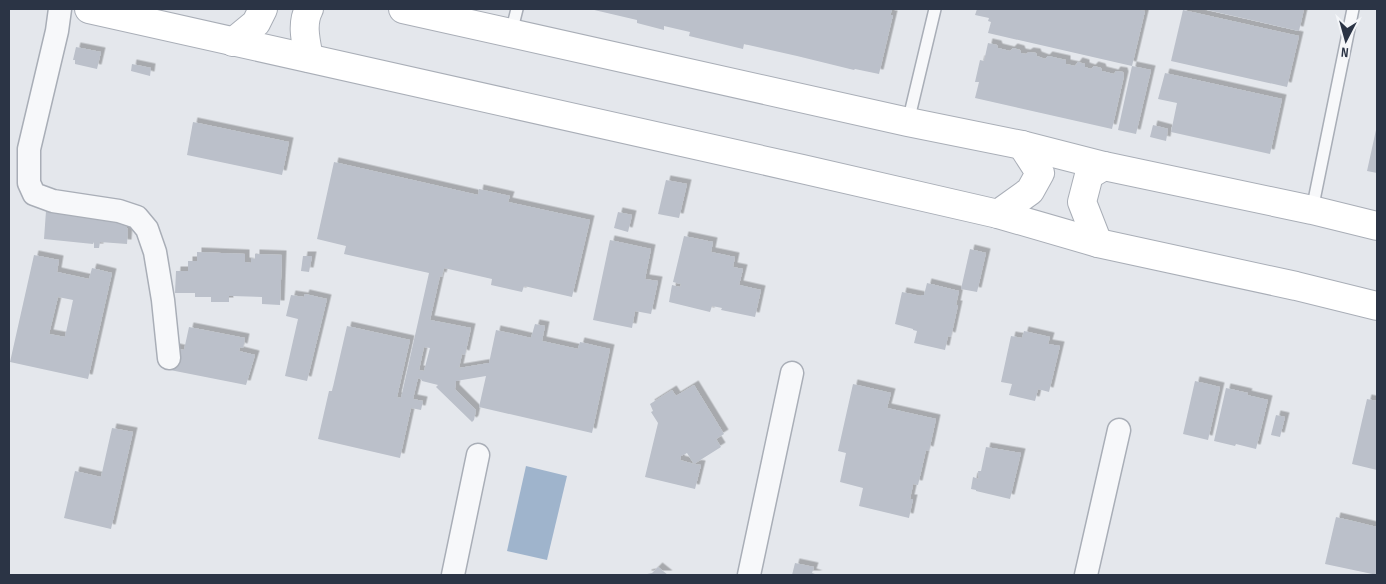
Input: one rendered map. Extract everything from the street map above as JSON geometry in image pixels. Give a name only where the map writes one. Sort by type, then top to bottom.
[{"type":"main road","points":[[89,9],[998,214],[1098,244],[1296,286],[1377,306]]},
{"type":"main road","points":[[233,42],[256,23],[263,9]]},
{"type":"main road","points":[[309,9],[306,14],[305,35],[309,58]]},
{"type":"main road","points":[[403,9],[514,21],[908,122],[1022,145],[1104,166],[1312,210],[1377,226]]},
{"type":"main road","points":[[998,214],[1030,192],[1040,173],[1022,145]]},
{"type":"main road","points":[[1098,244],[1082,202],[1089,175],[1104,166]]},
{"type":"street","points":[[60,9],[57,31],[29,149],[29,182],[34,194],[53,201],[120,211],[136,217],[146,229],[155,252],[163,300],[169,358]]},
{"type":"street","points":[[749,575],[792,373]]},
{"type":"street","points":[[1086,575],[1119,430]]},
{"type":"street","points":[[454,575],[478,455]]},
{"type":"lane","points":[[908,122],[936,9]]},
{"type":"lane","points":[[1312,210],[1353,9]]},
{"type":"water","points":[[526,466],[567,476],[547,560],[507,551]]},
{"type":"building","points":[[590,9],[886,9],[892,10],[890,15],[893,15],[879,74],[854,70],[744,44],[743,49],[689,36],[690,32],[664,26],[664,30],[637,23],[637,20]]},
{"type":"building","points":[[977,9],[1135,9],[1145,11],[1132,66],[988,33],[991,22],[988,21],[989,18],[975,15]]},
{"type":"building","points":[[1203,9],[1304,9],[1299,31]]},
{"type":"building","points":[[1183,10],[1299,36],[1287,87],[1171,61]]},
{"type":"building","points":[[988,43],[1010,51],[1013,48],[1020,50],[1021,53],[1036,53],[1037,56],[1045,59],[1048,56],[1066,60],[1066,64],[1075,66],[1078,62],[1085,64],[1085,67],[1091,69],[1094,66],[1101,68],[1102,71],[1114,74],[1116,71],[1123,72],[1124,76],[1112,129],[975,98],[979,82],[975,82],[980,60],[984,61]]},
{"type":"building","points":[[76,47],[101,52],[97,69],[75,64],[75,60],[73,60]]},
{"type":"building","points":[[132,64],[151,68],[150,76],[131,71]]},
{"type":"building","points":[[1132,66],[1151,70],[1136,134],[1118,130]]},
{"type":"building","points":[[1165,73],[1282,99],[1270,154],[1171,132],[1177,103],[1158,99]]},
{"type":"building","points":[[193,122],[289,142],[282,175],[187,155]]},
{"type":"building","points":[[1153,125],[1168,129],[1166,141],[1150,137]]},
{"type":"building","points":[[1377,130],[1377,173],[1367,171]]},
{"type":"building","points":[[334,162],[478,195],[479,189],[510,196],[508,202],[590,220],[572,297],[524,286],[522,292],[491,285],[492,279],[444,268],[442,277],[440,276],[430,320],[471,328],[465,355],[462,354],[459,368],[489,363],[496,330],[531,338],[535,324],[545,326],[542,341],[578,349],[580,342],[610,349],[592,433],[479,407],[486,376],[456,381],[455,389],[476,410],[472,422],[436,387],[438,385],[422,381],[418,378],[413,399],[423,401],[421,410],[411,408],[400,458],[318,439],[329,391],[332,391],[347,326],[410,340],[397,397],[401,398],[429,273],[344,254],[346,246],[317,239]],"holes":[[[424,347],[430,348],[424,371],[419,370]]]},
{"type":"building","points":[[666,180],[687,184],[679,218],[658,214]]},
{"type":"building","points":[[46,211],[122,217],[128,230],[127,244],[100,242],[99,248],[94,248],[94,242],[93,244],[44,239]]},
{"type":"building","points":[[618,212],[632,215],[628,232],[614,228]]},
{"type":"building","points":[[684,236],[713,242],[711,252],[735,257],[733,267],[743,269],[739,285],[761,290],[755,317],[721,310],[722,308],[712,306],[710,312],[669,302],[672,285],[680,287],[681,284],[673,282]]},
{"type":"building","points":[[610,240],[651,249],[645,279],[658,281],[651,314],[635,311],[632,328],[593,320]]},
{"type":"building","points":[[970,249],[986,253],[977,292],[961,289]]},
{"type":"building","points":[[197,252],[245,254],[245,262],[251,263],[251,258],[255,259],[255,254],[282,255],[280,305],[262,304],[262,297],[229,296],[229,302],[211,302],[211,297],[195,297],[195,293],[175,293],[176,271],[188,271],[188,261],[197,261]]},
{"type":"building","points":[[34,255],[59,260],[57,272],[89,279],[92,268],[112,273],[88,379],[10,362]],"holes":[[[58,297],[73,300],[65,337],[49,334]]]},
{"type":"building","points":[[303,256],[312,256],[309,272],[301,271]]},
{"type":"building","points":[[927,283],[959,291],[951,337],[948,336],[945,350],[914,343],[917,331],[895,324],[902,292],[924,295]]},
{"type":"building","points":[[305,294],[327,299],[307,381],[285,376],[298,319],[286,316],[291,295],[304,297]]},
{"type":"building","points":[[189,327],[245,338],[243,348],[240,347],[239,351],[255,355],[246,385],[170,370],[175,348],[184,350]]},
{"type":"building","points":[[1024,331],[1050,337],[1048,344],[1060,346],[1049,392],[1038,389],[1035,401],[1009,395],[1012,384],[1001,382],[1011,336],[1022,338]]},
{"type":"building","points":[[1195,381],[1220,387],[1208,440],[1183,434]]},
{"type":"building","points":[[853,384],[891,393],[887,408],[936,419],[929,451],[926,450],[918,485],[913,484],[910,499],[913,499],[909,518],[859,506],[863,488],[840,482],[846,453],[838,451]]},
{"type":"building","points":[[694,385],[724,434],[716,439],[721,447],[694,464],[701,465],[695,489],[645,477],[658,423],[651,412],[653,411],[650,404],[672,390],[676,396]],"holes":[[[687,453],[694,464],[680,460],[681,456]]]},
{"type":"building","points":[[1226,388],[1268,400],[1256,449],[1214,441]]},
{"type":"building","points":[[1367,399],[1377,401],[1377,470],[1352,464]]},
{"type":"building","points":[[1276,415],[1285,417],[1280,437],[1271,435]]},
{"type":"building","points":[[112,428],[133,432],[111,529],[64,518],[75,471],[101,477]]},
{"type":"building","points":[[986,447],[1021,453],[1010,499],[971,489],[973,477],[979,479],[978,471],[981,471]]},
{"type":"building","points":[[1336,517],[1377,527],[1377,575],[1325,564]]},
{"type":"building","points":[[795,563],[814,567],[812,573],[818,575],[792,575]]},
{"type":"building","points":[[658,567],[668,575],[647,575],[652,573]]}]
